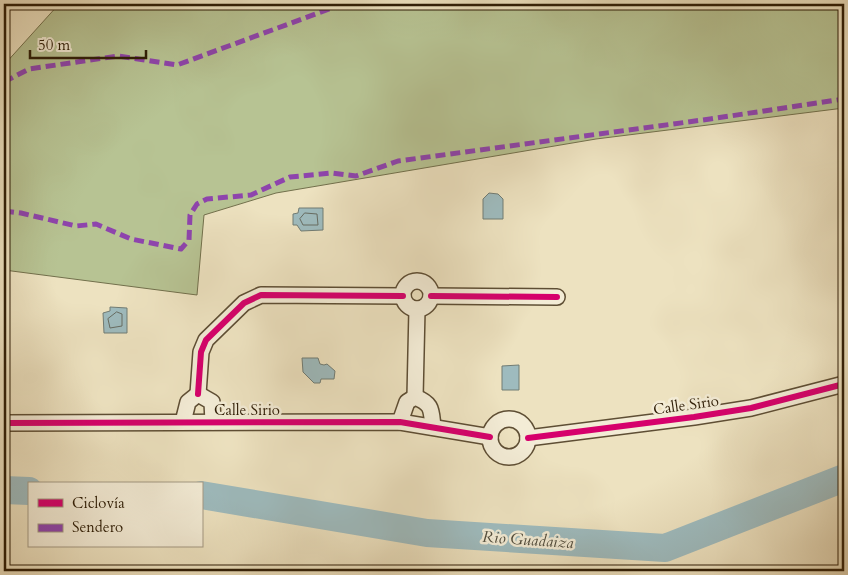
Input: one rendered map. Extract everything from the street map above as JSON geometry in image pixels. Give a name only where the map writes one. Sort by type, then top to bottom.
[{"type":"street","points":[[417,282],[424,283],[429,289],[431,296],[429,302],[424,307],[418,309],[408,306],[404,302],[403,296],[405,289],[410,284],[417,282]]},
{"type":"street","points":[[183,422],[188,402],[198,394],[201,352],[206,340],[244,303],[261,295],[403,296]]},
{"type":"street","points":[[431,296],[557,297]]},
{"type":"street","points":[[415,397],[418,309]]},
{"type":"street","name":"Calle Sirio","points":[[528,438],[694,418],[751,408],[844,384]]},
{"type":"street","points":[[198,394],[212,402],[213,422]]},
{"type":"street","points":[[400,422],[407,402],[415,397]]},
{"type":"street","points":[[415,397],[425,401],[430,406],[433,427]]},
{"type":"street","points":[[510,419],[519,422],[526,429],[528,438],[526,448],[518,455],[508,458],[499,455],[492,447],[490,437],[493,428],[500,421],[510,419]]},
{"type":"street","name":"Calle Sirio","points":[[4,423],[400,422],[490,437]]},
{"type":"green space","points":[[59,4],[844,4],[844,108],[596,139],[276,193],[204,215],[197,295],[4,270],[4,65]]},
{"type":"water","points":[[489,193],[498,194],[503,199],[503,219],[483,219],[483,199]]},
{"type":"water","points":[[299,208],[323,208],[323,230],[301,231],[297,225],[293,225],[293,214],[298,213]]},
{"type":"water","points":[[110,307],[127,308],[127,333],[104,333],[103,313],[110,311]]},
{"type":"water","points":[[302,358],[318,358],[320,364],[327,364],[335,371],[334,379],[321,379],[320,383],[314,383],[303,372]]},
{"type":"water","points":[[519,365],[519,390],[502,390],[502,366]]},
{"type":"waterway","name":"Rio Guadaiza","points":[[202,495],[427,533],[665,548],[844,478]]},
{"type":"waterway","name":"Rio Guadaiza","points":[[4,490],[28,491]]},
{"type":"marked path","points":[[4,82],[29,69],[118,56],[177,65],[332,8],[355,4]]},
{"type":"marked path","points":[[4,211],[21,213],[76,226],[96,224],[131,239],[181,249],[189,240],[190,215],[197,204],[207,199],[251,195],[290,177],[332,173],[356,176],[398,161],[844,99]]},
{"type":"cycle path","points":[[198,394],[201,352],[206,340],[244,303],[261,295],[403,296]]},
{"type":"cycle path","points":[[431,296],[557,297]]},
{"type":"cycle path","points":[[528,438],[751,408],[844,384]]},
{"type":"cycle path","points":[[4,423],[400,422],[490,437]]}]
